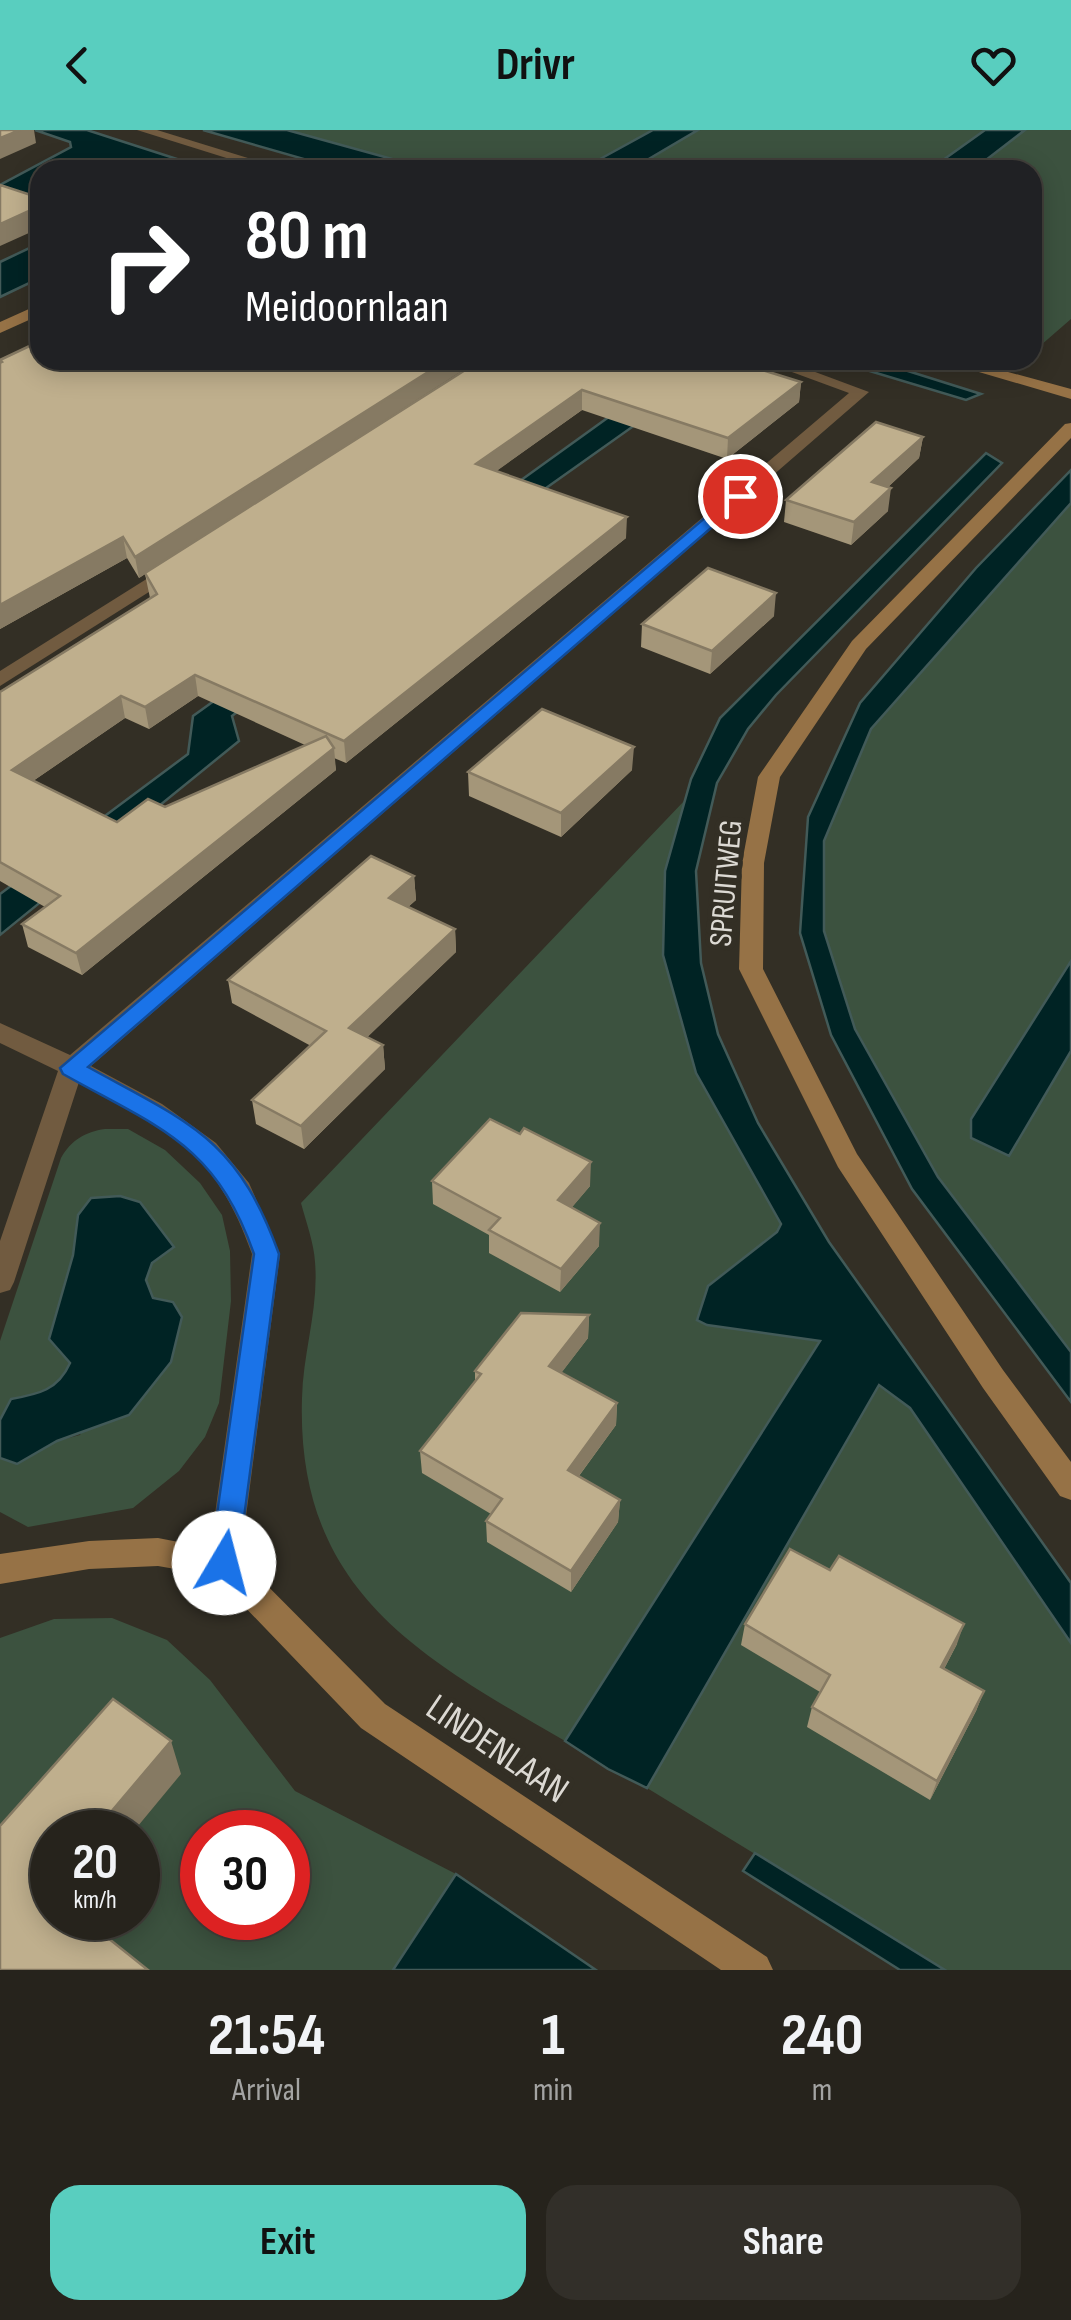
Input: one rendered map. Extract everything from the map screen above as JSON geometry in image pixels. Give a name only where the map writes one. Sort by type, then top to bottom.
[{"type":"main road","points":[[0,328],[30,314]]},
{"type":"main road","points":[[983,370],[1071,394]]},
{"type":"main road","name":"SPRUITWEG","points":[[1071,428],[858,646],[770,776],[753,863],[750,969],[847,1160],[1071,1486]]},
{"type":"main road","points":[[0,1569],[90,1556],[158,1552],[224,1563]]},
{"type":"main road","name":"LINDENLAAN","points":[[224,1563],[373,1716],[754,1970]]},
{"type":"street","points":[[144,130],[246,160]]},
{"type":"street","points":[[0,1282],[72,1068],[861,392],[796,370]]},
{"type":"street","points":[[0,680],[182,562]]},
{"type":"street","points":[[0,1032],[185,1131],[227,1172],[252,1215],[266,1254],[224,1563]]},
{"type":"green space","points":[[287,130],[653,130],[598,160],[394,160]]},
{"type":"green space","points":[[698,130],[985,130],[943,160],[648,160]]},
{"type":"green space","points":[[1025,130],[1071,130],[1071,319],[1042,344],[1042,160],[986,160]]},
{"type":"green space","points":[[1071,503],[1071,961],[971,1119],[1009,1156],[1071,1051],[1071,1352],[938,1177],[855,1029],[824,931],[824,841],[871,729]]},
{"type":"green space","points":[[685,800],[665,871],[696,1073],[781,1224],[777,1232],[708,1286],[707,1325],[821,1341],[565,1741],[461,1679],[416,1646],[376,1610],[344,1568],[320,1521],[306,1464],[302,1398],[316,1279],[313,1247],[301,1203]]},
{"type":"green space","points":[[105,1129],[128,1129],[165,1150],[200,1183],[222,1215],[230,1251],[231,1301],[219,1403],[205,1437],[179,1471],[133,1508],[28,1527],[0,1512],[0,1458],[17,1464],[57,1441],[80,1435],[153,1298],[146,1280],[152,1263],[78,1215],[73,1255],[49,1339],[70,1362],[53,1384],[11,1399],[0,1420],[0,1341],[61,1158],[79,1138]]},
{"type":"green space","points":[[879,1384],[910,1408],[1071,1643],[1071,1970],[945,1970],[647,1788]]},
{"type":"green space","points":[[112,1618],[167,1640],[210,1680],[295,1791],[456,1874],[393,1970],[0,1970],[0,1638],[54,1619]]},
{"type":"water","points":[[35,130],[87,130],[180,160],[47,160],[71,147],[70,142]]},
{"type":"water","points":[[203,130],[287,130],[396,160],[307,160]]},
{"type":"water","points":[[653,130],[698,130],[647,160],[598,160]]},
{"type":"water","points":[[985,130],[1025,130],[986,160],[943,160]]},
{"type":"water","points":[[30,169],[30,198],[0,185]]},
{"type":"water","points":[[30,248],[30,283],[0,297],[0,262]]},
{"type":"water","points":[[674,370],[713,370],[302,661],[232,716],[239,741],[0,935],[0,894],[188,754],[193,716]]},
{"type":"water","points":[[866,370],[905,370],[981,394],[966,400]]},
{"type":"water","points":[[986,453],[1002,463],[776,695],[748,729],[717,783],[696,871],[701,963],[718,1034],[758,1123],[829,1242],[1071,1583],[1071,1643],[910,1408],[879,1385],[647,1788],[565,1741],[820,1341],[707,1325],[697,1320],[708,1286],[777,1232],[781,1224],[696,1073],[663,955],[665,871],[691,779],[720,718]]},
{"type":"water","points":[[1071,470],[1071,503],[871,729],[824,841],[824,931],[855,1029],[938,1177],[1071,1352],[1071,1402],[912,1189],[831,1035],[800,933],[808,817],[860,703],[976,568]]},
{"type":"water","points":[[1071,961],[1071,1051],[1009,1156],[971,1138],[971,1119]]},
{"type":"water","points":[[120,1196],[140,1202],[174,1247],[152,1263],[146,1280],[153,1298],[173,1302],[182,1317],[171,1362],[129,1415],[57,1441],[17,1464],[0,1458],[0,1420],[11,1399],[46,1389],[60,1379],[70,1363],[49,1339],[73,1255],[78,1215],[91,1198]]},
{"type":"water","points":[[755,1853],[945,1970],[900,1970],[743,1871]]},
{"type":"water","points":[[456,1874],[596,1970],[393,1970]]},
{"type":"building","points":[[0,130],[20,130],[0,138]]},
{"type":"building","points":[[0,185],[30,195],[30,210],[0,224]]},
{"type":"building","points":[[30,346],[30,370],[431,370],[135,557],[123,537],[0,605],[0,360]]},
{"type":"building","points":[[465,370],[762,370],[801,382],[728,438],[582,390],[476,464],[627,517],[344,741],[195,675],[145,707],[121,696],[12,770],[117,822],[148,799],[165,807],[326,736],[334,748],[76,953],[22,924],[60,896],[0,862],[0,692],[157,594],[145,573]]},
{"type":"building","points":[[876,422],[923,437],[872,482],[891,488],[854,522],[786,500]]},
{"type":"building","points":[[708,568],[776,593],[712,651],[642,624]]},
{"type":"building","points":[[542,709],[634,747],[561,813],[468,772]]},
{"type":"building","points":[[371,856],[414,876],[389,898],[455,929],[349,1028],[383,1045],[301,1126],[252,1100],[326,1031],[228,980]]},
{"type":"building","points":[[490,1119],[520,1134],[524,1128],[591,1162],[558,1200],[600,1223],[561,1269],[489,1230],[500,1218],[432,1181]]},
{"type":"building","points":[[521,1313],[589,1315],[549,1366],[617,1403],[568,1470],[620,1500],[571,1571],[486,1521],[502,1499],[420,1451],[481,1374],[475,1371]]},
{"type":"building","points":[[790,1549],[830,1570],[839,1556],[964,1624],[941,1667],[984,1691],[937,1781],[812,1707],[830,1675],[745,1624]]},
{"type":"building","points":[[113,1699],[171,1741],[113,1810],[30,1810],[30,1940],[110,1940],[148,1970],[0,1970],[0,1826]]},
{"type":"route","points":[[224,1563],[266,1254],[252,1215],[227,1172],[185,1131],[72,1068],[740,496]]}]
